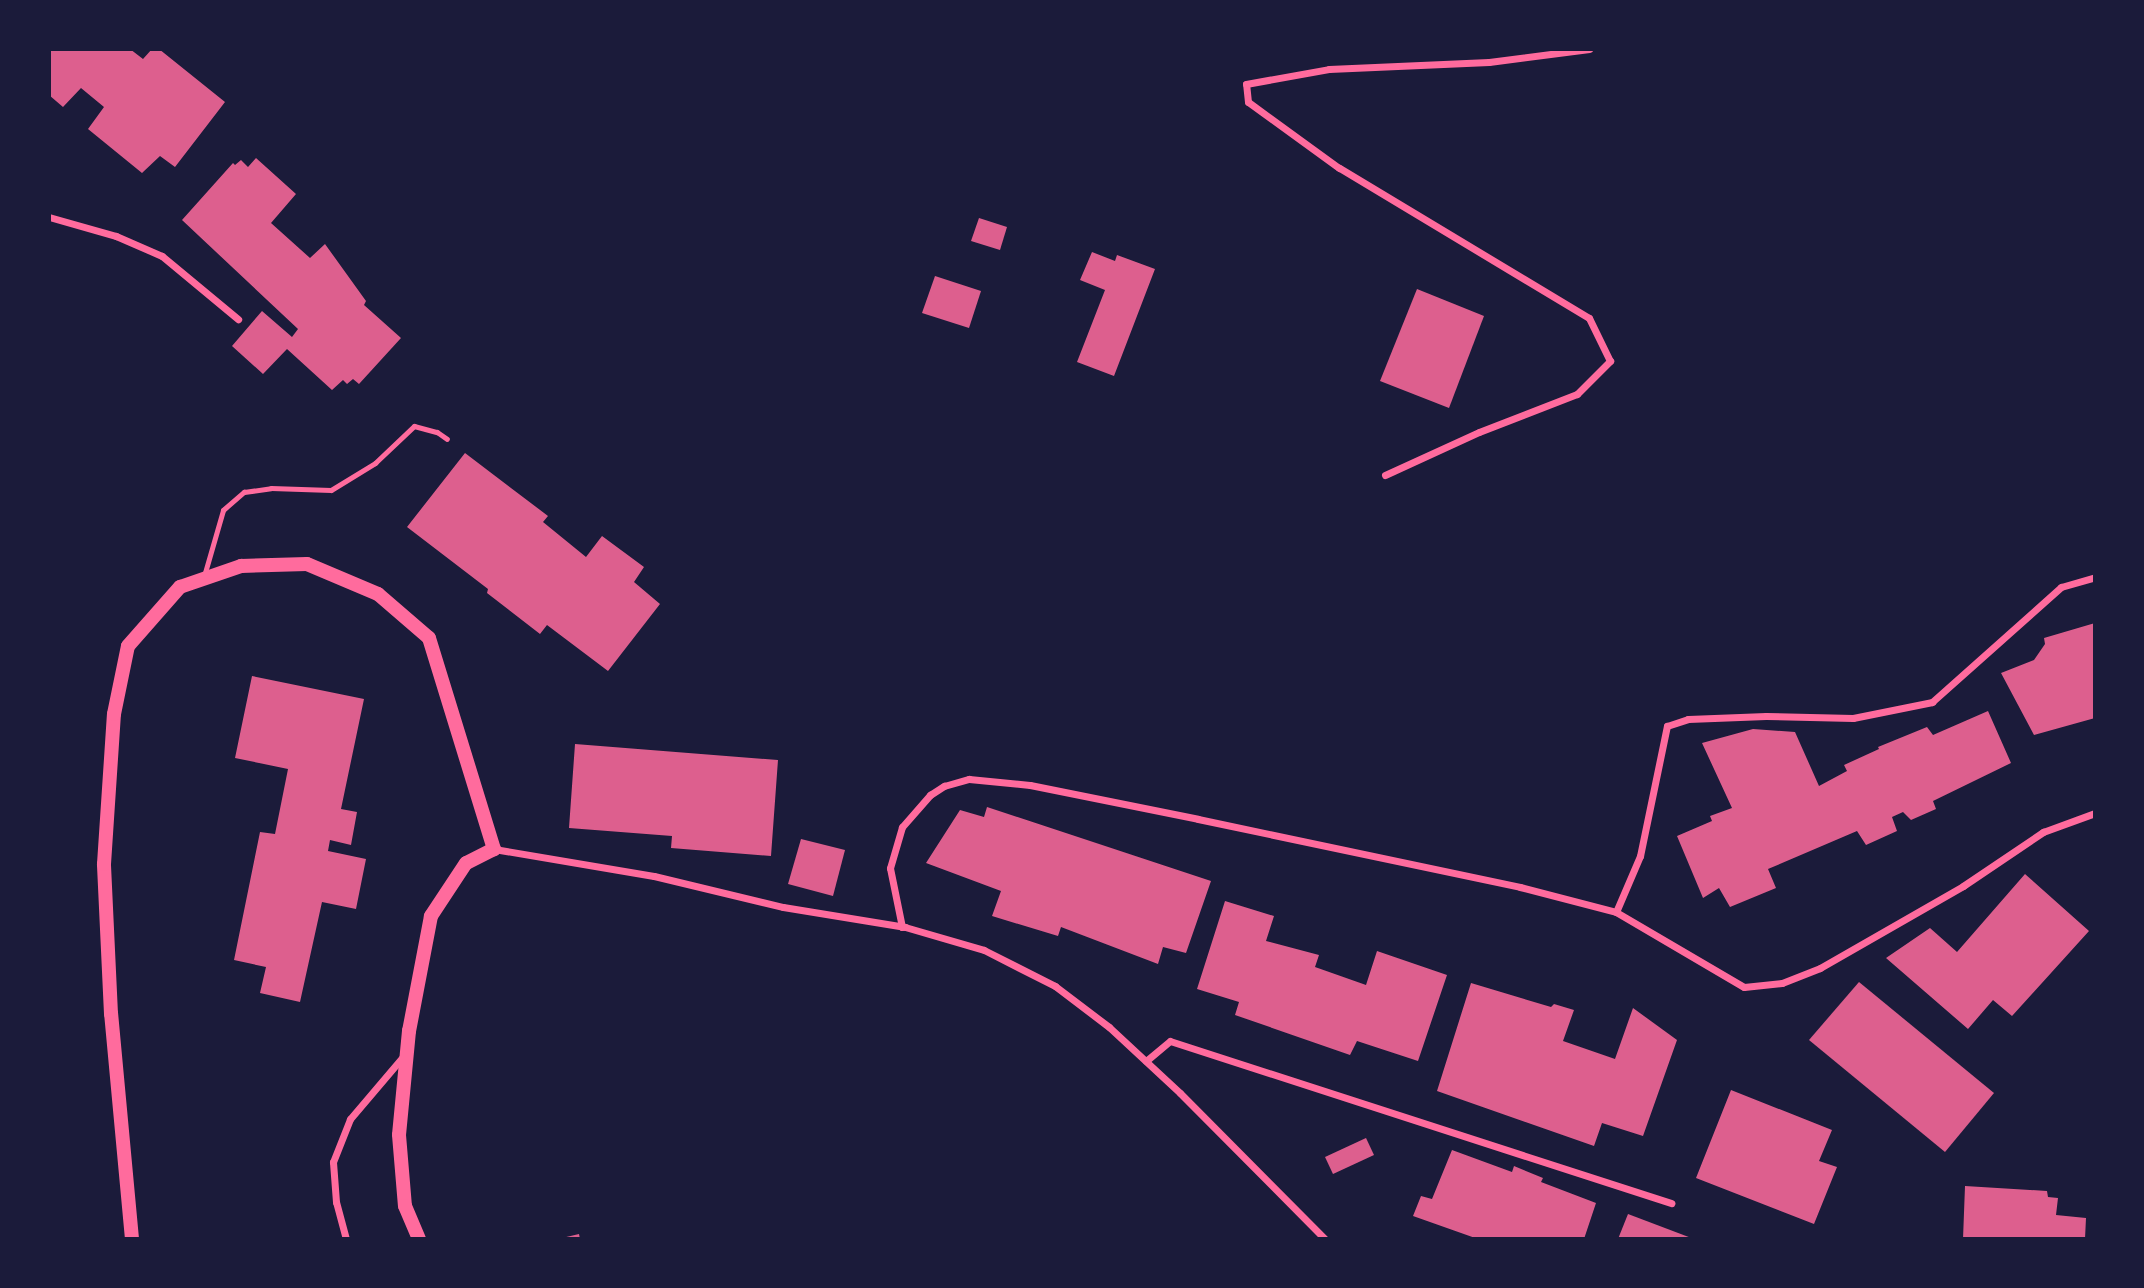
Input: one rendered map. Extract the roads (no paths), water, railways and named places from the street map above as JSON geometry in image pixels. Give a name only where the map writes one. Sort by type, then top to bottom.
[{"type":"main road","points":[[132,1239],[111,1014],[104,864],[114,714],[128,646],[180,587],[241,566],[307,564],[378,594],[429,638],[494,849],[466,863],[431,916],[407,1052],[399,1135],[405,1206],[419,1239]]},
{"type":"street","points":[[1385,475],[1479,432],[1577,394],[1610,361],[1588,318],[1339,169],[1248,102],[1246,83],[1329,69],[1489,62],[1590,49]]},
{"type":"street","points":[[49,217],[116,236],[162,256],[237,319]]},
{"type":"street","points":[[1616,912],[1640,856],[1667,726],[1688,719],[1766,716],[1853,718],[1932,702],[2061,587],[2095,577]]},
{"type":"street","points":[[902,927],[890,868],[902,827],[930,795],[944,786],[969,779],[1030,785],[1198,819],[1520,887],[1616,912],[1744,987],[1782,983],[1820,968],[1963,886],[2043,832],[2095,813]]},
{"type":"street","points":[[494,849],[654,876],[783,907],[902,927],[984,950],[1055,986],[1109,1027],[1325,1239]]},
{"type":"street","points":[[1146,1061],[1170,1041],[1671,1203]]},
{"type":"street","points":[[346,1239],[336,1202],[333,1162],[350,1119],[407,1052]]},
{"type":"lane","points":[[204,579],[223,510],[244,492],[271,488],[331,490],[375,463],[415,426],[437,432],[447,439]]}]
